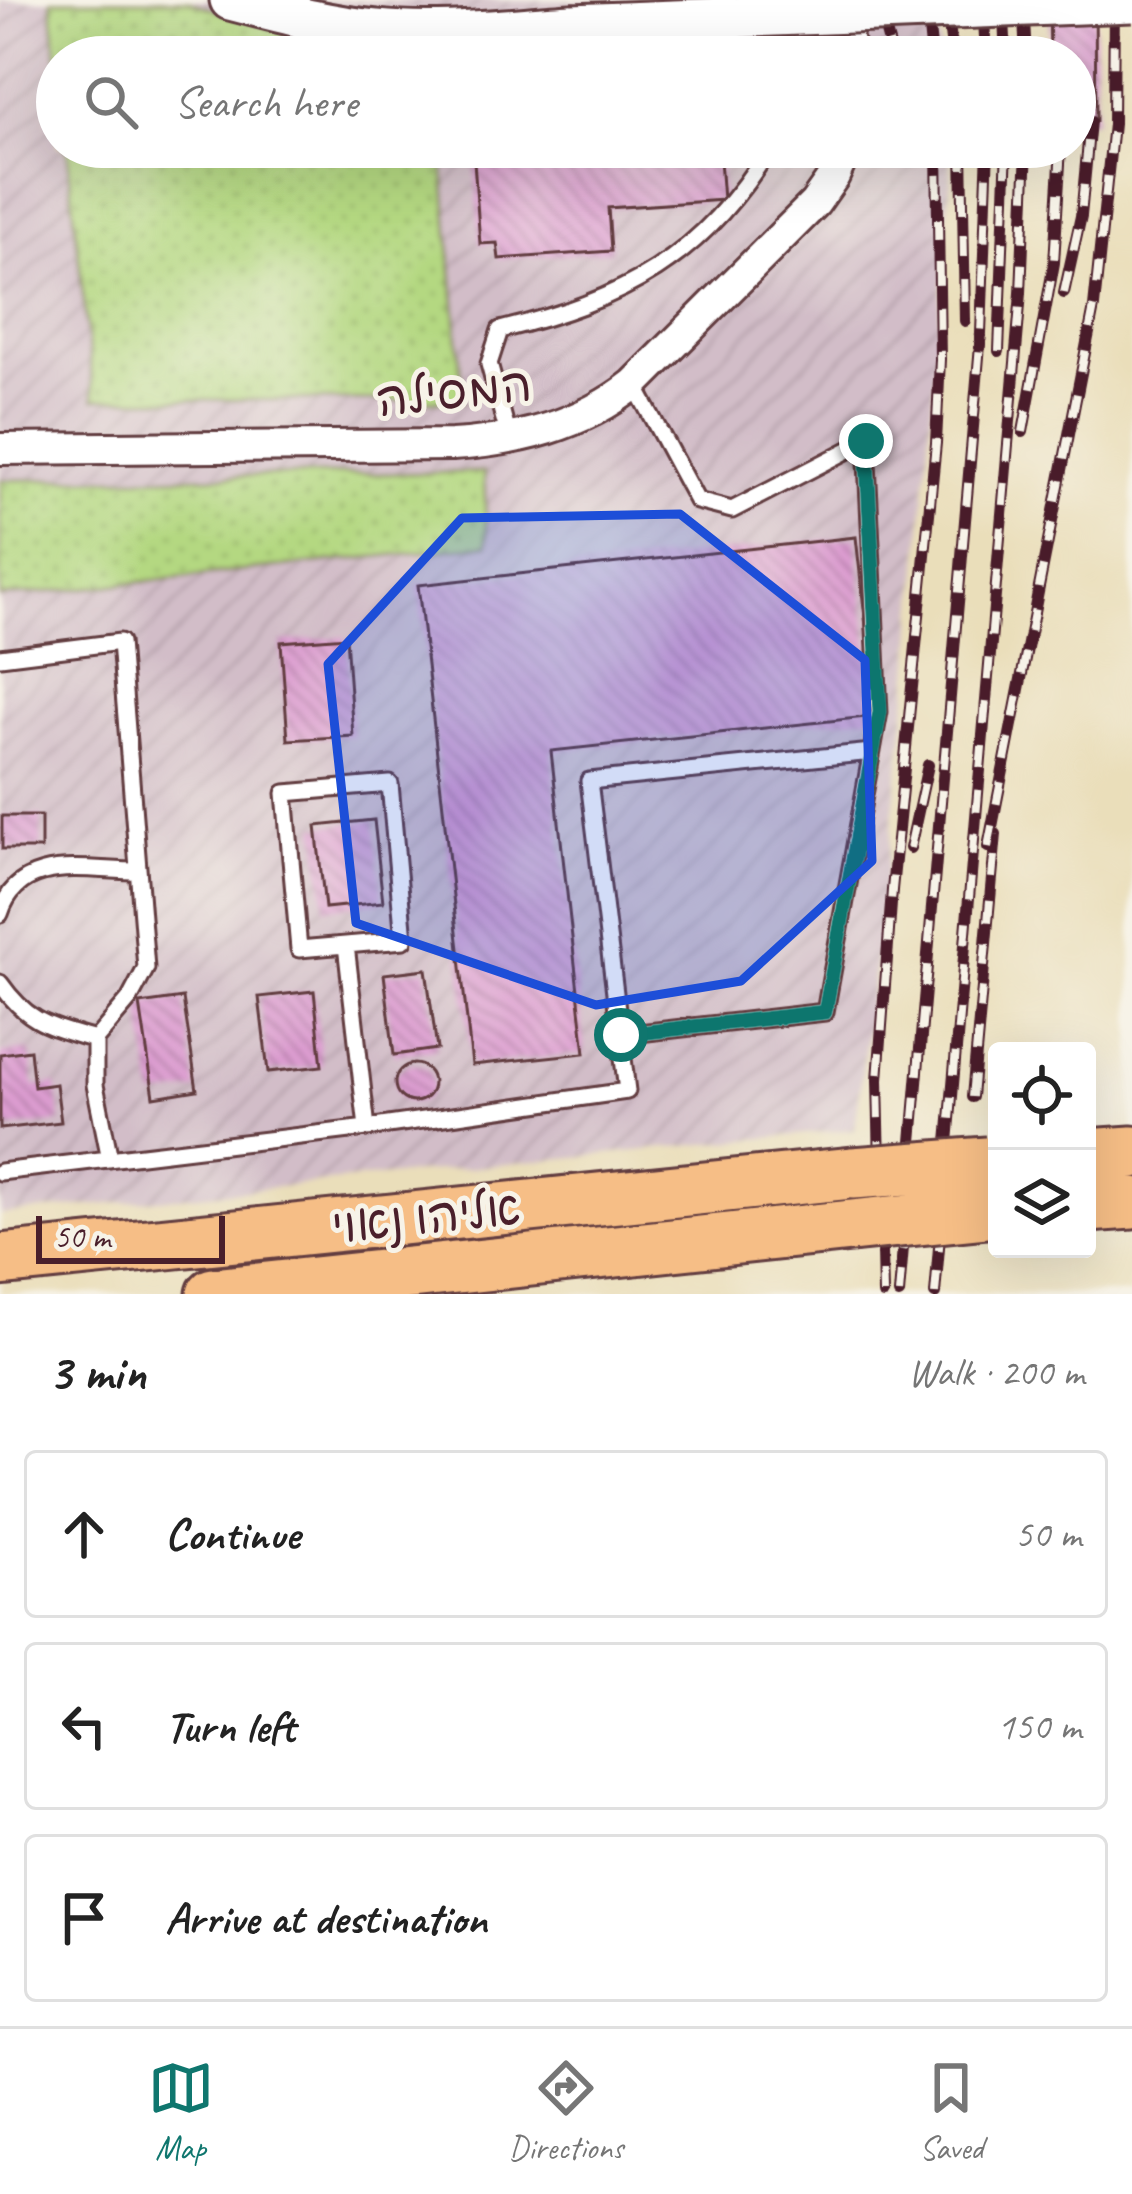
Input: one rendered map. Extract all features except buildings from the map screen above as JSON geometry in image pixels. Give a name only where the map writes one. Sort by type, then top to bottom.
[{"type":"highway","points":[[1096,1154],[1132,1152]]},
{"type":"highway","name":"אליהו נאוי","points":[[0,1259],[853,1173],[988,1179]]},
{"type":"highway","name":"אליהו נאוי","points":[[213,1294],[850,1226],[988,1181]]},
{"type":"highway","points":[[1096,1205],[1132,1203]]},
{"type":"street","points":[[230,0],[376,31],[442,33],[1132,2]]},
{"type":"street","points":[[838,0],[846,36]]},
{"type":"street","name":"המסילה","points":[[0,448],[452,445],[509,438],[584,416],[634,384],[825,190],[836,168]]},
{"type":"lane","points":[[746,0],[766,36]]},
{"type":"lane","points":[[509,438],[489,364],[500,330],[611,297],[651,274],[720,216],[757,168]]},
{"type":"lane","points":[[621,1035],[825,1012],[880,712],[866,441],[732,510],[714,506],[697,501],[634,384]]},
{"type":"lane","points":[[0,657],[120,642],[146,968],[129,1000],[95,1040],[95,1085],[110,1159]]},
{"type":"lane","points":[[0,1172],[626,1091],[589,781],[872,752]]},
{"type":"lane","points":[[390,784],[404,940],[346,945],[299,949],[285,793],[390,784]]},
{"type":"lane","points":[[0,914],[8,891],[37,871],[138,871]]},
{"type":"lane","points":[[346,945],[368,1128]]},
{"type":"lane","points":[[0,982],[18,1008],[47,1026],[95,1040]]},
{"type":"highlighted area","points":[[680,514],[865,660],[872,861],[741,981],[596,1005],[356,923],[328,664],[462,518]]},
{"type":"shaded area","points":[[0,0],[936,0],[939,36],[36,36],[36,168],[951,168],[951,174],[909,687],[855,1129],[0,1215]]},
{"type":"green space","points":[[51,0],[186,0],[256,24],[381,36],[55,36]]},
{"type":"green space","points":[[69,168],[444,168],[463,401],[94,399]]},
{"type":"green space","points":[[484,472],[487,545],[0,597],[0,480]]},
{"type":"railway","points":[[877,0],[887,36]]},
{"type":"railway","points":[[926,0],[930,36]]},
{"type":"railway","points":[[946,0],[950,36]]},
{"type":"railway","points":[[983,0],[985,36]]},
{"type":"railway","points":[[1003,0],[1005,36]]},
{"type":"railway","points":[[1023,0],[1025,36]]},
{"type":"railway","points":[[988,847],[1094,307],[1113,124],[1114,0]]},
{"type":"railway","points":[[883,1294],[878,1080],[936,443],[940,359],[937,168]]},
{"type":"railway","points":[[962,168],[965,321]]},
{"type":"railway","points":[[899,1294],[981,333],[987,168]]},
{"type":"railway","points":[[999,351],[1006,168]]},
{"type":"railway","points":[[935,1294],[1021,293],[1026,168]]},
{"type":"railway","points":[[1023,432],[1054,263],[1060,168]]},
{"type":"railway","points":[[1064,293],[1081,216],[1086,168]]},
{"type":"railway","points":[[910,848],[928,765]]},
{"type":"railway","points":[[972,1097],[996,834]]},
{"type":"route","points":[[621,1035],[825,1012],[880,712],[866,441]]}]
